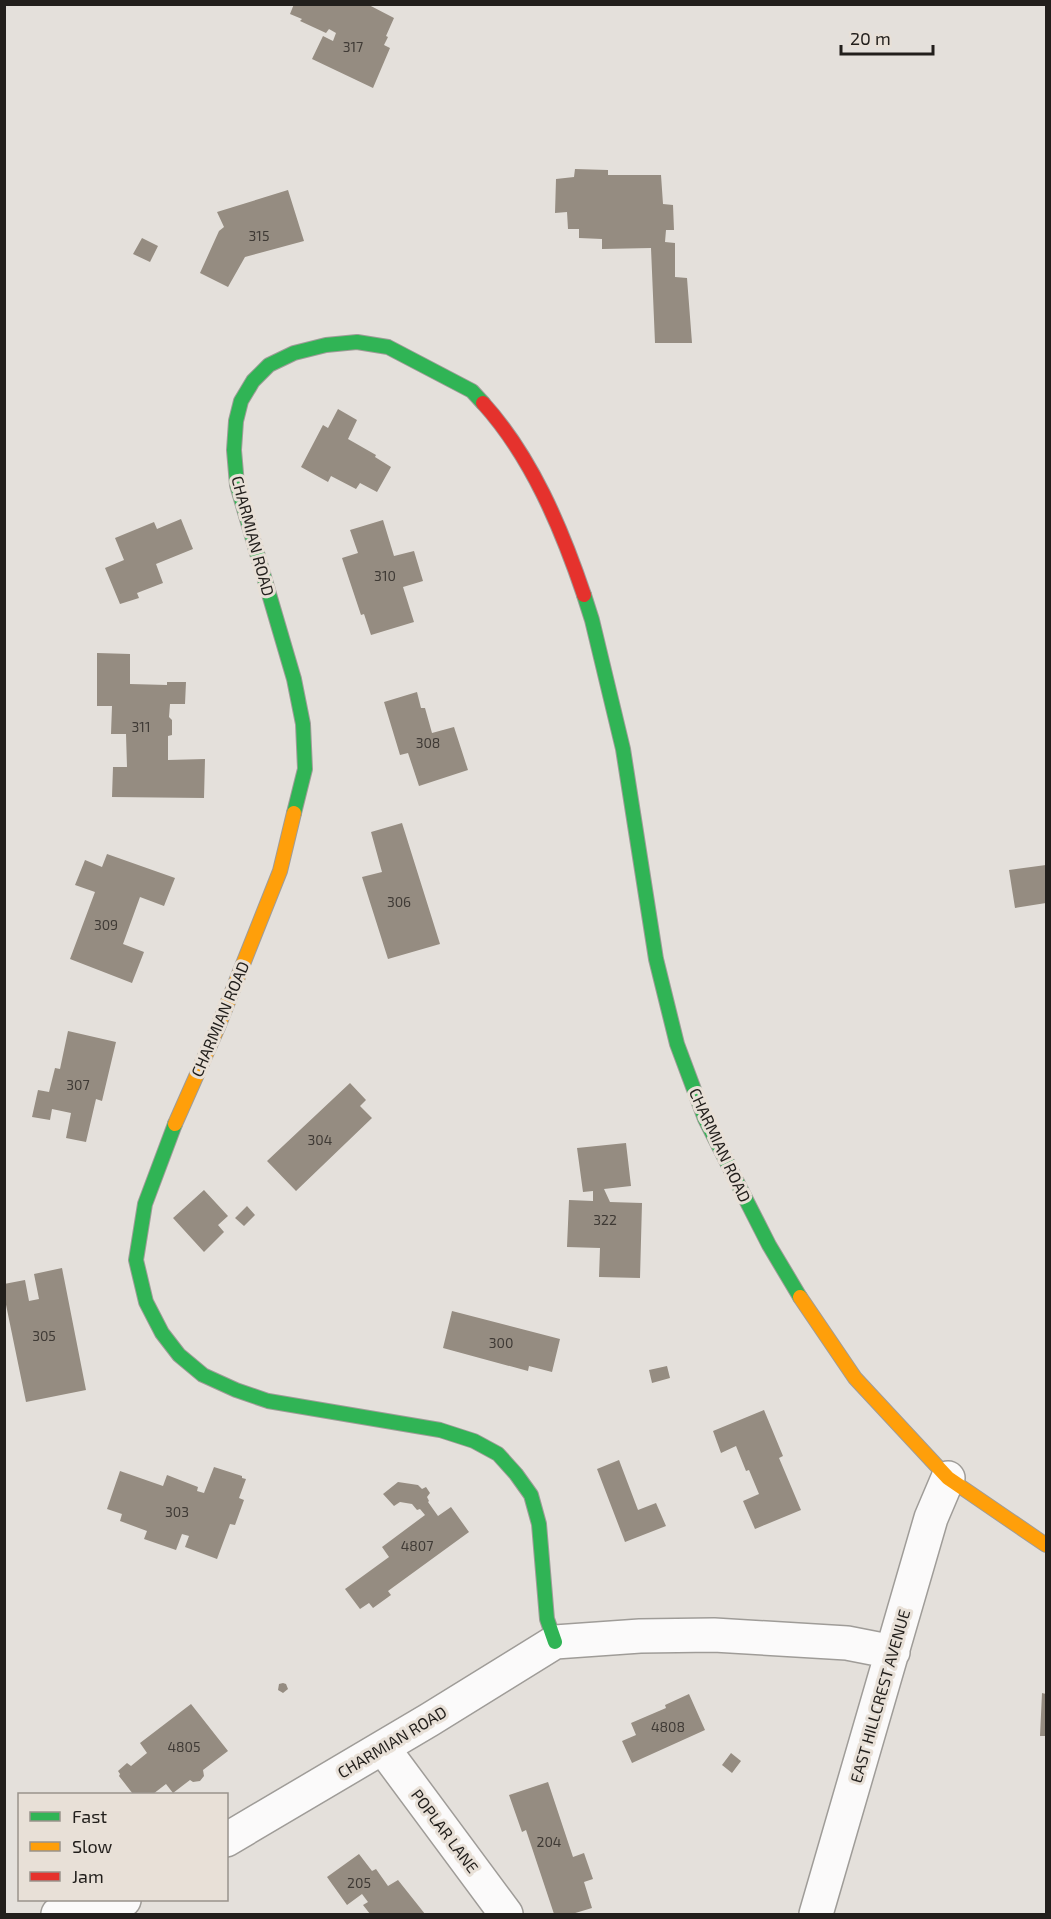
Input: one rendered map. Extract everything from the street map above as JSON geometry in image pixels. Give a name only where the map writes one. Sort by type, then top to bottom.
[{"type":"street","name":"CHARMIAN ROAD","points":[[555,1642],[548,1618],[539,1524],[531,1495],[498,1454],[474,1441],[440,1430],[268,1401],[203,1375],[179,1355],[162,1333],[146,1302],[136,1260],[145,1204],[174,1125],[218,1027],[280,872],[305,769],[303,724],[294,679],[237,485],[234,450],[236,421],[241,401],[253,381],[269,365],[294,353],[326,345],[357,342],[388,347],[471,391],[501,423],[536,479],[573,563],[594,629],[623,749],[656,959],[677,1044],[705,1119],[769,1245],[855,1378],[948,1478],[1047,1545]]},
{"type":"street","name":"EAST HILLCREST AVENUE","points":[[816,1914],[931,1518],[948,1478]]},
{"type":"street","name":"CHARMIAN ROAD","points":[[228,1839],[383,1748],[555,1642],[640,1636],[714,1635],[848,1643],[893,1652]]},
{"type":"street","name":"POPLAR LANE","points":[[383,1748],[506,1914]]},
{"type":"street","points":[[57,1914],[115,1901]]},
{"type":"building","points":[[294,4],[367,4],[394,18],[384,45],[390,48],[373,88],[312,59],[323,36],[333,41],[336,33],[329,29],[326,33],[300,21],[302,19],[290,14]]},
{"type":"building","points":[[575,169],[608,170],[608,175],[661,175],[663,204],[673,205],[674,230],[666,230],[665,242],[675,243],[675,277],[687,278],[692,343],[655,343],[651,248],[602,249],[602,239],[579,238],[579,229],[568,229],[567,212],[555,213],[556,179],[574,177]]},
{"type":"building","points":[[288,190],[304,241],[245,257],[228,287],[200,273],[219,231],[224,227],[217,212]]},
{"type":"building","points":[[142,238],[158,246],[150,262],[133,254]]},
{"type":"building","points":[[338,409],[357,420],[348,439],[376,455],[375,457],[391,467],[377,492],[360,483],[356,489],[331,476],[328,482],[301,467],[323,425],[328,428]]},
{"type":"building","points":[[181,519],[193,549],[156,564],[163,583],[137,593],[139,598],[120,604],[105,568],[124,560],[115,538],[154,522],[157,529]]},
{"type":"building","points":[[383,520],[394,556],[414,551],[423,581],[403,587],[414,622],[371,635],[364,614],[361,615],[342,558],[358,553],[350,530]]},
{"type":"building","points":[[97,653],[130,654],[130,684],[167,685],[167,682],[186,682],[185,704],[170,704],[169,717],[172,720],[172,735],[168,736],[168,760],[205,759],[204,798],[112,797],[113,767],[127,767],[126,734],[111,734],[112,706],[97,706]]},
{"type":"building","points":[[417,692],[421,708],[425,708],[432,733],[454,727],[468,770],[419,786],[408,753],[400,755],[384,702]]},
{"type":"building","points":[[402,823],[440,944],[388,959],[362,877],[382,872],[371,832]]},
{"type":"building","points":[[107,854],[175,878],[164,906],[140,897],[123,944],[144,952],[132,983],[70,959],[95,892],[75,885],[85,860],[102,867]]},
{"type":"building","points":[[1046,865],[1046,903],[1015,908],[1009,870]]},
{"type":"building","points":[[68,1031],[116,1042],[102,1101],[96,1099],[86,1142],[66,1138],[71,1113],[52,1109],[50,1120],[32,1117],[38,1090],[49,1092],[55,1068],[60,1069]]},
{"type":"building","points":[[350,1083],[366,1100],[360,1106],[372,1118],[296,1191],[267,1161]]},
{"type":"building","points":[[626,1143],[631,1186],[604,1189],[610,1202],[642,1203],[640,1278],[599,1277],[600,1248],[567,1247],[569,1200],[593,1201],[593,1191],[583,1192],[577,1148]]},
{"type":"building","points":[[204,1190],[228,1216],[218,1225],[224,1232],[204,1252],[173,1218]]},
{"type":"building","points":[[247,1206],[255,1215],[244,1226],[235,1218]]},
{"type":"building","points":[[62,1268],[86,1390],[26,1402],[4,1295],[4,1284],[25,1280],[29,1301],[39,1299],[34,1274]]},
{"type":"building","points":[[452,1311],[560,1339],[552,1372],[529,1366],[528,1371],[443,1348]]},
{"type":"building","points":[[667,1366],[670,1378],[652,1383],[649,1370]]},
{"type":"building","points":[[764,1410],[783,1456],[779,1458],[801,1510],[755,1529],[743,1501],[759,1494],[749,1470],[746,1471],[736,1446],[721,1453],[713,1431]]},
{"type":"building","points":[[619,1460],[638,1510],[656,1503],[666,1526],[625,1542],[597,1469]]},
{"type":"building","points":[[214,1467],[246,1479],[239,1498],[244,1500],[235,1525],[230,1524],[217,1559],[185,1547],[189,1536],[182,1534],[176,1550],[144,1539],[147,1531],[120,1521],[122,1514],[107,1509],[120,1471],[163,1486],[167,1475],[198,1487],[197,1491],[204,1493]]},
{"type":"building","points":[[398,1482],[418,1485],[422,1489],[426,1487],[430,1493],[427,1497],[428,1502],[438,1516],[451,1507],[469,1532],[388,1591],[391,1595],[373,1608],[369,1603],[360,1609],[345,1589],[389,1557],[382,1547],[425,1515],[412,1504],[400,1502],[394,1506],[383,1494]]},
{"type":"building","points":[[283,1683],[288,1689],[283,1693],[278,1690],[279,1684]]},
{"type":"building","points":[[1042,1693],[1046,1694],[1046,1736],[1040,1736]]},
{"type":"building","points":[[689,1694],[705,1730],[632,1763],[622,1741],[636,1735],[631,1723],[666,1708],[665,1705]]},
{"type":"building","points":[[191,1704],[228,1751],[203,1770],[204,1776],[200,1781],[190,1780],[173,1793],[166,1784],[154,1793],[132,1793],[119,1776],[118,1771],[127,1763],[131,1766],[147,1753],[140,1743]]},
{"type":"building","points":[[731,1753],[741,1761],[732,1773],[722,1765]]},
{"type":"building","points":[[548,1782],[573,1857],[584,1853],[593,1879],[584,1882],[592,1908],[572,1914],[554,1914],[526,1830],[522,1832],[509,1795]]},
{"type":"building","points":[[359,1854],[372,1871],[376,1869],[388,1886],[398,1880],[425,1914],[370,1914],[363,1905],[368,1902],[362,1894],[347,1905],[327,1877]]},
{"type":"traffic: fast","points":[[294,813],[305,769],[303,724],[294,679],[237,485],[234,450],[236,421],[241,401],[253,381],[269,365],[294,353],[326,345],[357,342],[388,347],[472,391],[483,403]]},
{"type":"traffic: fast","points":[[584,595],[623,749],[656,959],[677,1044],[705,1119],[769,1245],[800,1297]]},
{"type":"traffic: fast","points":[[175,1124],[145,1204],[136,1260],[146,1302],[162,1333],[179,1355],[203,1375],[236,1390],[268,1401],[440,1430],[474,1441],[498,1454],[531,1495],[539,1524],[547,1619],[555,1642]]},
{"type":"traffic: slow","points":[[175,1124],[218,1027],[280,871],[294,813]]},
{"type":"traffic: slow","points":[[800,1297],[855,1378],[948,1478],[1046,1545]]},
{"type":"traffic: jam","points":[[483,403],[516,446],[543,493],[555,518],[584,595]]}]
